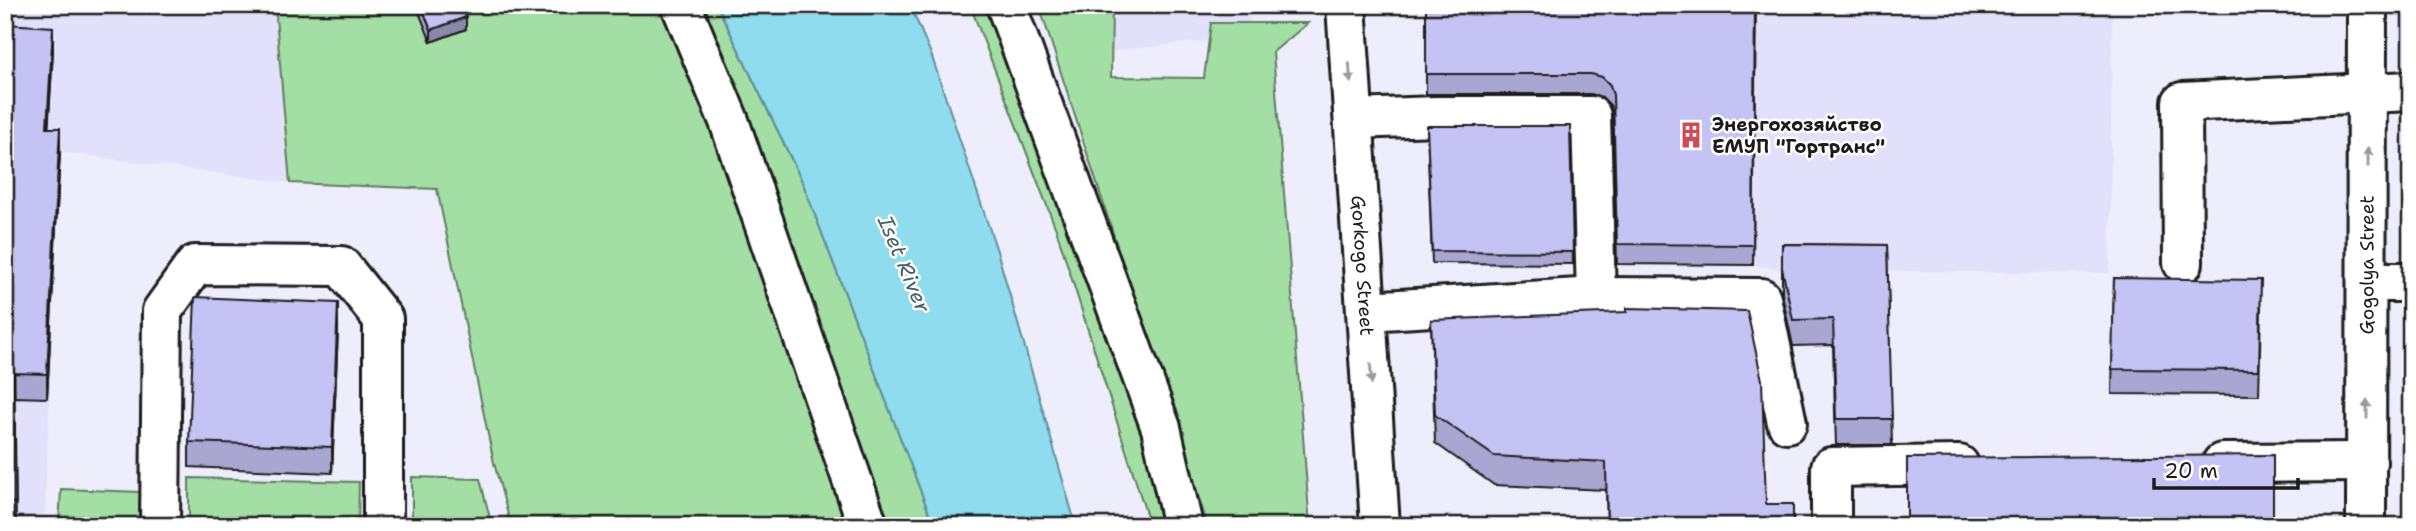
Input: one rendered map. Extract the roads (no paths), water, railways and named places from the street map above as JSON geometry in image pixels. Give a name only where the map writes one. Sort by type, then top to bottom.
[{"type":"street","points":[[681,5],[729,121],[868,526]]},
{"type":"street","points":[[1006,5],[1161,428],[1183,526]]},
{"type":"street","name":"Gorkogo Street","points":[[1346,5],[1380,526]]},
{"type":"street","name":"Gogolya Street","points":[[2366,526],[2367,5]]},
{"type":"street","points":[[2183,263],[2182,102],[2411,91]]},
{"type":"street","points":[[1354,119],[1591,116],[1596,297]]},
{"type":"street","points":[[160,526],[162,311],[195,265],[208,265],[341,266],[383,319],[383,526]]},
{"type":"street","points":[[2368,282],[2411,282]]},
{"type":"street","points":[[1367,311],[1596,297],[1761,298],[1787,423]]},
{"type":"street","points":[[2193,463],[2367,463]]},
{"type":"street","points":[[1831,526],[1831,467],[1988,465]]},
{"type":"water","name":"Iset River","points":[[717,5],[910,5],[931,54],[998,254],[1076,526],[934,526],[802,181]]},
{"type":"place","name":"Энергохозяйство ЕМУП \"Гортранс\"","points":[[1691,135]]}]
